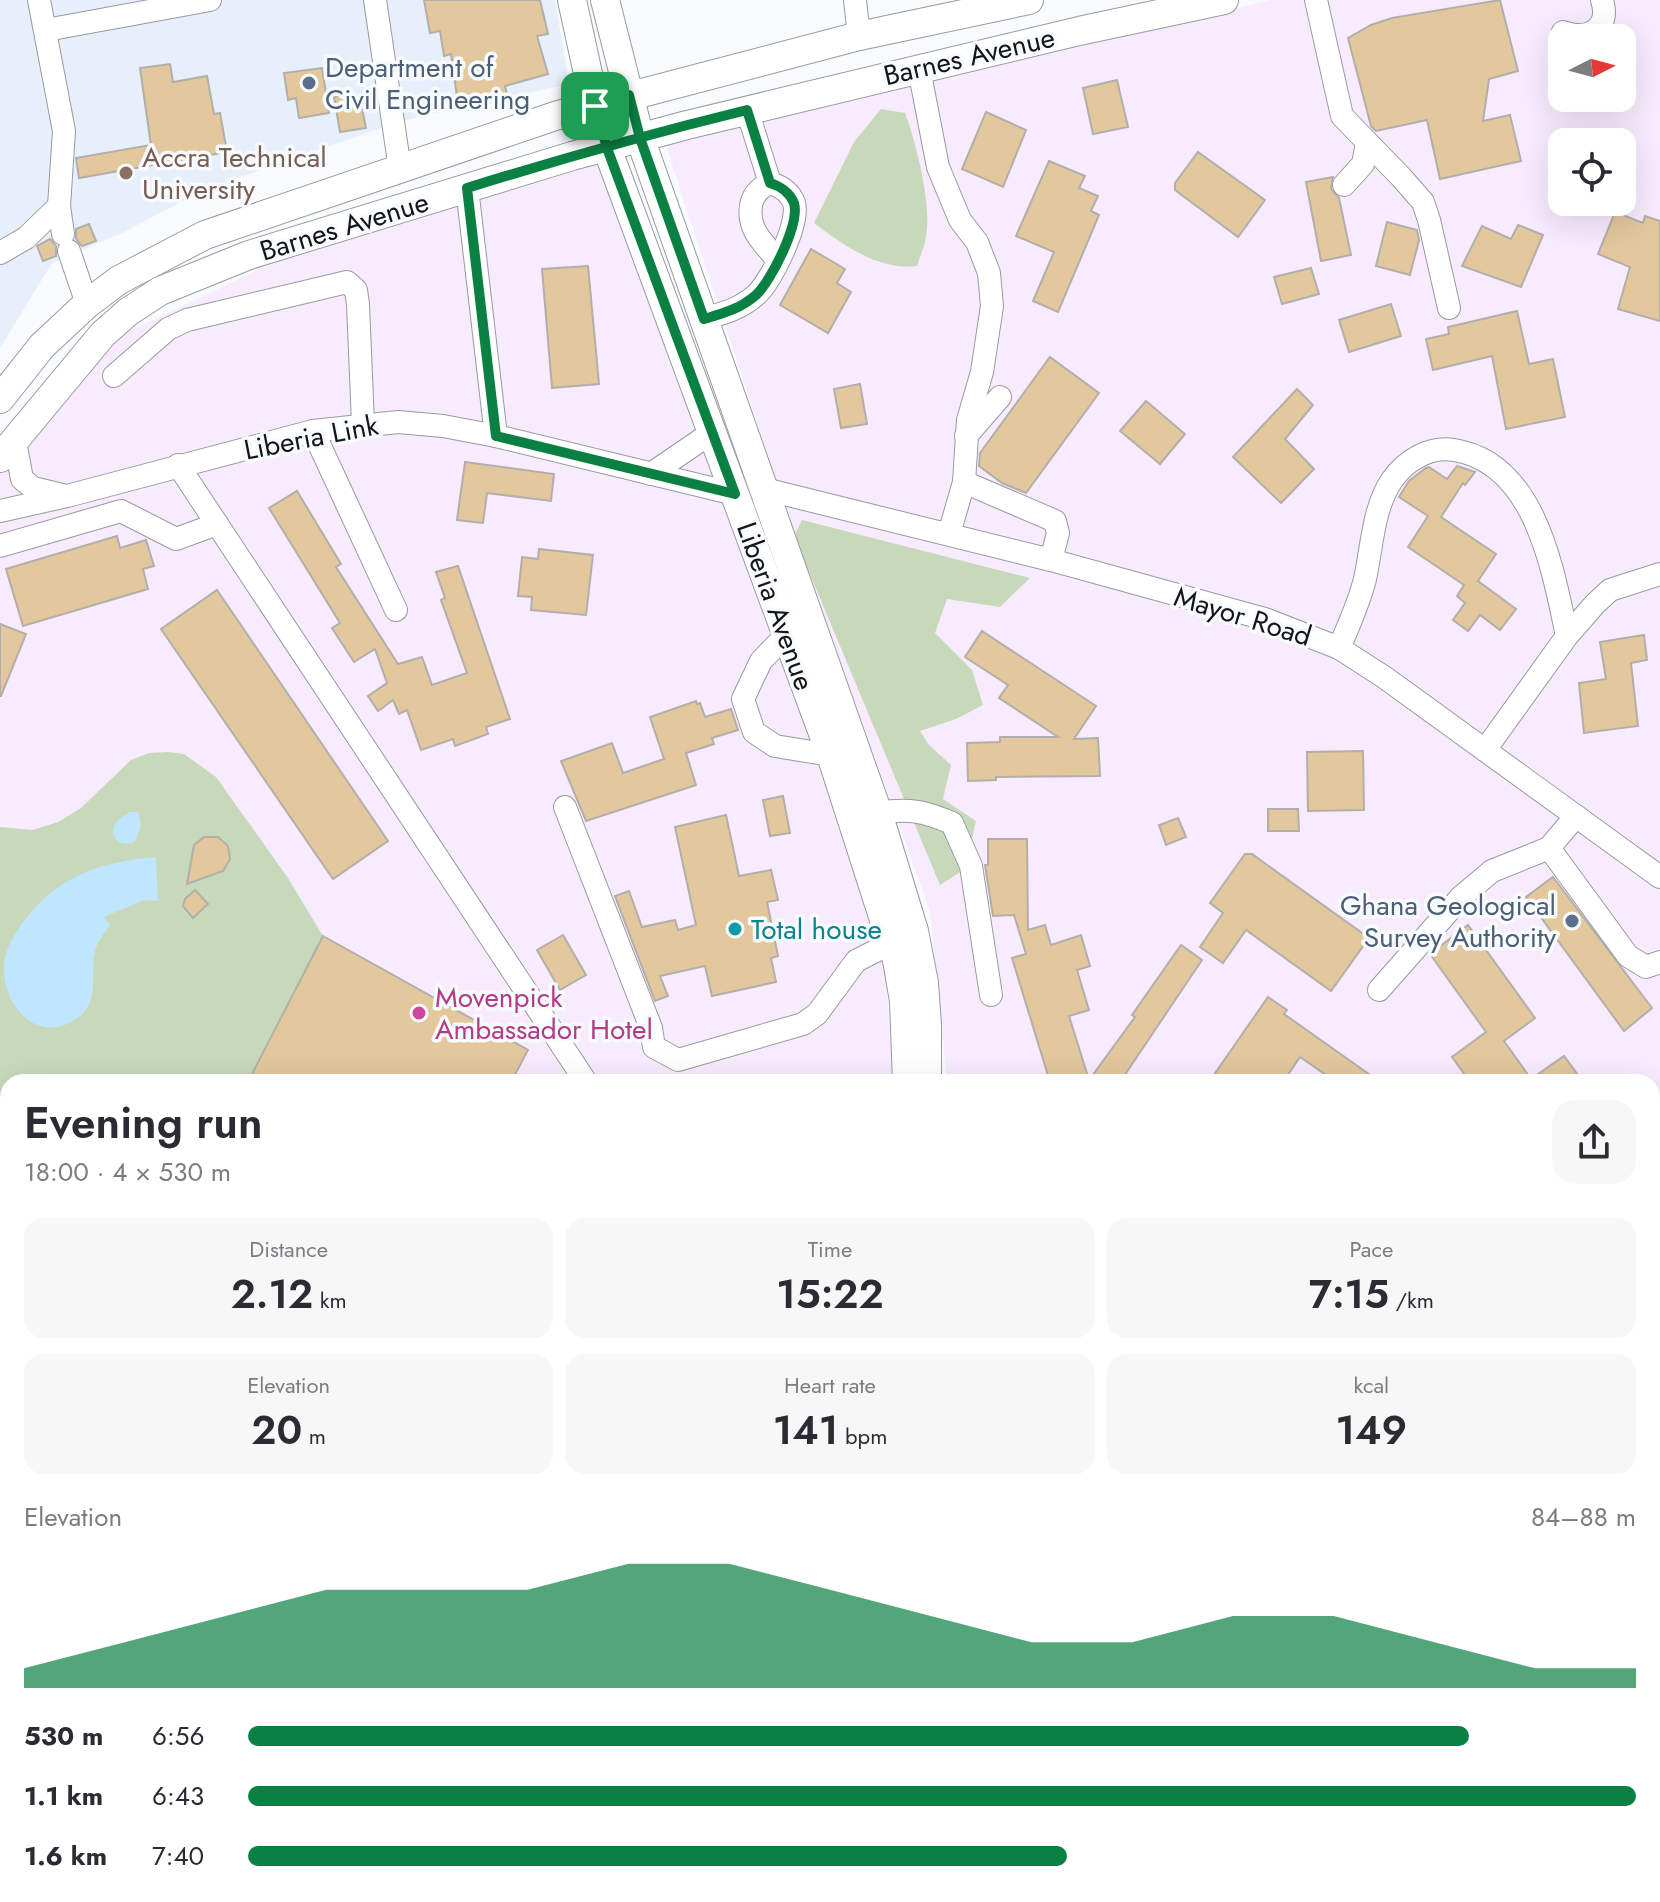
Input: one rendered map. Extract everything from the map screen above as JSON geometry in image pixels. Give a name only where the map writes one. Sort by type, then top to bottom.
[{"type":"main road","name":"Liberia Avenue","points":[[572,0],[607,148],[831,755],[891,943],[904,1001],[907,1074]]},
{"type":"main road","name":"Liberia Avenue","points":[[605,0],[640,138],[878,813],[914,931],[927,1025],[927,1074]]},
{"type":"main road","name":"Barnes Avenue","points":[[0,399],[42,346],[87,304],[119,280],[205,235],[558,115],[859,36],[1029,0]]},
{"type":"main road","name":"Barnes Avenue","points":[[8,449],[103,334],[160,291],[249,255],[467,188],[747,110],[1224,0]]},
{"type":"street","points":[[39,0],[64,131],[59,206],[66,242],[87,304]]},
{"type":"street","points":[[46,30],[210,0]]},
{"type":"street","points":[[375,0],[400,169]]},
{"type":"street","points":[[855,0],[859,36]]},
{"type":"street","points":[[1316,0],[1339,108],[1347,124],[1401,177],[1427,211],[1449,308]]},
{"type":"street","points":[[1600,24],[1603,19],[1602,0]]},
{"type":"street","points":[[919,69],[938,167],[960,220],[977,242],[989,273],[992,306],[982,372],[965,437],[964,482],[949,534]]},
{"type":"street","points":[[747,110],[770,183]]},
{"type":"street","points":[[1344,185],[1363,164],[1367,143]]},
{"type":"street","points":[[704,319],[739,308],[759,292],[778,260],[794,224],[794,203],[786,191],[770,183],[753,197],[749,218],[759,239],[778,260]]},
{"type":"street","points":[[467,188],[496,436]]},
{"type":"street","points":[[0,253],[26,238],[59,206]]},
{"type":"street","points":[[114,376],[168,329],[187,320],[347,282],[356,290],[358,304],[363,424]]},
{"type":"street","points":[[965,437],[1000,397]]},
{"type":"street","name":"Liberia Link","points":[[0,511],[313,431],[398,422],[443,426],[496,436],[735,494]]},
{"type":"street","points":[[313,431],[396,610]]},
{"type":"street","points":[[651,474],[711,433]]},
{"type":"street","points":[[1339,648],[1356,610],[1377,518],[1391,481],[1406,464],[1428,451],[1444,448],[1484,459],[1516,489],[1536,521],[1548,553],[1567,636]]},
{"type":"street","points":[[8,449],[22,479],[33,488],[67,496]]},
{"type":"street","points":[[178,465],[581,1074]]},
{"type":"street","points":[[964,482],[1055,521],[1058,533],[1051,560]]},
{"type":"street","name":"Mayor Road","points":[[764,489],[1051,560],[1265,619],[1339,648],[1384,677],[1660,877]]},
{"type":"street","points":[[0,546],[121,511],[176,539],[217,524]]},
{"type":"street","points":[[1485,750],[1567,636],[1610,590],[1660,574]]},
{"type":"street","points":[[787,634],[761,661],[743,699],[754,732],[775,746],[831,755]]},
{"type":"street","points":[[565,807],[651,1028],[654,1047],[678,1060],[803,1024],[817,1014],[856,961],[891,943]]},
{"type":"street","points":[[878,813],[905,809],[926,812],[952,823],[971,866],[991,995]]},
{"type":"street","points":[[1379,990],[1461,897],[1492,871],[1549,848],[1576,816]]},
{"type":"street","points":[[1549,848],[1628,956],[1646,967],[1660,962]]},
{"type":"shaded area","name":"Accra Technical University","points":[[0,0],[555,0],[569,84],[401,121],[204,190],[122,233],[52,263],[0,348]]},
{"type":"shaded area","points":[[1272,0],[1660,0],[1660,1074],[946,1074],[930,911],[786,510],[664,140],[900,83]]},
{"type":"shaded area","points":[[601,154],[846,819],[885,967],[893,1074],[0,1074],[0,467],[122,335],[261,268]]},
{"type":"green space","points":[[881,109],[905,113],[918,156],[927,223],[925,244],[917,266],[889,264],[862,255],[814,223],[854,142]]},
{"type":"green space","points":[[802,520],[1030,578],[1000,607],[947,599],[935,633],[972,670],[983,705],[956,719],[920,731],[929,745],[951,765],[943,799],[976,821],[965,869],[940,885],[794,536]]},
{"type":"green space","points":[[149,753],[184,754],[216,777],[288,878],[323,936],[252,1074],[0,1074],[0,827],[33,830],[58,822],[81,808],[131,760]]},
{"type":"water","points":[[130,812],[138,812],[141,825],[135,842],[119,842],[113,831],[115,825]]},
{"type":"water","points":[[156,857],[158,901],[144,900],[104,917],[110,925],[98,942],[91,1000],[87,1008],[66,1024],[52,1028],[27,1019],[10,996],[4,965],[8,947],[24,921],[52,892],[82,874],[99,867]]},
{"type":"building","points":[[424,0],[540,0],[548,34],[537,36],[548,74],[505,86],[508,99],[487,103],[488,107],[459,111],[451,54],[444,56],[440,31],[430,33]]},
{"type":"building","points":[[1500,0],[1518,71],[1489,79],[1483,121],[1510,115],[1521,161],[1440,179],[1427,120],[1376,131],[1371,126],[1348,38],[1392,18]]},
{"type":"building","points":[[170,64],[173,82],[207,76],[214,114],[220,113],[227,152],[79,178],[76,158],[151,145],[140,68]]},
{"type":"building","points":[[322,68],[329,113],[299,118],[296,98],[288,100],[284,73]]},
{"type":"building","points":[[1117,80],[1128,127],[1093,134],[1083,88]]},
{"type":"building","points":[[350,94],[352,104],[361,103],[366,128],[340,132],[334,97]]},
{"type":"building","points":[[986,112],[1026,130],[1003,187],[962,169]]},
{"type":"building","points":[[1198,152],[1265,200],[1238,237],[1175,190],[1175,183]]},
{"type":"building","points":[[1049,161],[1085,176],[1079,188],[1098,196],[1091,211],[1099,215],[1058,312],[1033,301],[1054,252],[1016,236]]},
{"type":"building","points":[[1333,177],[1331,189],[1339,198],[1351,255],[1321,261],[1306,182]]},
{"type":"building","points":[[1613,216],[1625,216],[1643,223],[1645,216],[1660,221],[1660,321],[1618,309],[1630,267],[1598,254]]},
{"type":"building","points":[[1387,222],[1417,230],[1419,240],[1410,275],[1376,266]]},
{"type":"building","points":[[89,224],[96,241],[82,246],[76,239],[76,229]]},
{"type":"building","points":[[1518,225],[1543,235],[1521,287],[1462,266],[1482,226],[1511,239]]},
{"type":"building","points":[[50,239],[56,246],[56,256],[43,261],[37,246]]},
{"type":"building","points":[[811,249],[845,269],[837,283],[851,292],[828,333],[780,305]]},
{"type":"building","points":[[588,266],[599,384],[552,388],[542,269]]},
{"type":"building","points":[[1311,268],[1319,294],[1282,304],[1274,277]]},
{"type":"building","points":[[1391,304],[1401,336],[1349,352],[1339,320]]},
{"type":"building","points":[[1517,311],[1529,364],[1553,359],[1565,417],[1506,429],[1492,356],[1433,370],[1426,339],[1449,334],[1448,327]]},
{"type":"building","points":[[1050,357],[1099,393],[1026,493],[1002,483],[979,466],[980,453]]},
{"type":"building","points":[[860,384],[867,424],[841,428],[834,389]]},
{"type":"building","points":[[1297,389],[1313,405],[1285,439],[1314,469],[1281,503],[1233,457]]},
{"type":"building","points":[[1146,401],[1185,434],[1160,464],[1120,431]]},
{"type":"building","points":[[465,462],[554,474],[551,501],[487,493],[483,523],[457,520]]},
{"type":"building","points":[[1457,466],[1475,472],[1465,485],[1463,483],[1441,517],[1496,554],[1478,581],[1516,609],[1500,630],[1480,615],[1468,631],[1453,620],[1465,603],[1457,596],[1464,585],[1408,547],[1428,516],[1399,497],[1409,481],[1426,468],[1447,479]]},
{"type":"building","points":[[297,491],[341,564],[336,567],[398,664],[422,657],[432,685],[467,673],[441,600],[445,598],[436,572],[458,566],[510,719],[486,727],[488,734],[455,746],[453,739],[421,750],[407,710],[399,714],[393,700],[378,711],[368,696],[387,683],[375,649],[354,662],[332,628],[340,623],[269,508]]},
{"type":"building","points":[[117,536],[120,548],[146,540],[154,566],[143,569],[148,589],[23,626],[6,569]]},
{"type":"building","points":[[539,549],[593,555],[586,615],[531,610],[532,597],[518,596],[522,557],[538,559]]},
{"type":"building","points":[[217,590],[388,841],[333,879],[161,629]]},
{"type":"building","points":[[0,624],[26,634],[1,696],[0,696]]},
{"type":"building","points":[[982,631],[1096,706],[1074,739],[1098,738],[1100,776],[996,777],[996,780],[968,781],[967,743],[1000,742],[1000,737],[1058,737],[999,698],[1008,685],[965,657]]},
{"type":"building","points":[[1644,635],[1647,660],[1631,663],[1638,726],[1584,733],[1579,683],[1606,679],[1600,642]]},
{"type":"building","points":[[696,701],[700,703],[705,717],[731,709],[738,730],[712,738],[714,744],[686,753],[696,785],[586,821],[561,761],[612,743],[623,773],[664,759],[650,717]]},
{"type":"building","points":[[1363,751],[1364,810],[1308,811],[1307,752]]},
{"type":"building","points":[[783,796],[790,833],[770,836],[763,800]]},
{"type":"building","points":[[1268,809],[1298,809],[1299,831],[1268,831]]},
{"type":"building","name":"Total house","points":[[726,815],[739,876],[771,870],[778,900],[767,902],[778,956],[771,958],[776,982],[712,996],[705,966],[660,976],[668,996],[655,1001],[615,896],[629,891],[642,927],[675,920],[678,930],[696,925],[675,827]]},
{"type":"building","points":[[1178,818],[1186,837],[1166,845],[1159,825]]},
{"type":"building","points":[[204,837],[218,837],[228,846],[230,859],[223,871],[187,884],[194,845]]},
{"type":"building","points":[[988,839],[1027,839],[1028,930],[1045,925],[1051,945],[1081,935],[1090,966],[1077,970],[1089,1010],[1069,1016],[1087,1074],[1048,1074],[1012,958],[1026,954],[1014,915],[993,916],[985,865],[988,865]]},
{"type":"building","points":[[1245,854],[1252,854],[1369,938],[1331,991],[1246,930],[1223,963],[1200,947],[1223,913],[1210,903]]},
{"type":"building","points":[[1553,877],[1652,1008],[1624,1031],[1526,897]]},
{"type":"building","points":[[195,890],[208,904],[193,918],[183,906],[185,899]]},
{"type":"building","points":[[1468,925],[1535,1018],[1504,1041],[1527,1074],[1464,1074],[1452,1057],[1486,1032],[1430,954]]},
{"type":"building","points":[[563,935],[586,975],[560,990],[537,950]]},
{"type":"building","points":[[323,936],[528,1050],[515,1074],[252,1074]]},
{"type":"building","points":[[1181,945],[1202,960],[1125,1074],[1093,1074],[1135,1017],[1132,1015]]},
{"type":"building","points":[[1268,997],[1287,1010],[1284,1014],[1369,1074],[1324,1074],[1300,1057],[1288,1074],[1215,1074]]},
{"type":"building","points":[[1564,1056],[1577,1074],[1538,1074]]},
{"type":"place","name":"Department of Civil Engineering","points":[[309,83]]},
{"type":"place","name":"Accra Technical University","points":[[126,173]]},
{"type":"place","name":"Ghana Geological Survey Authority","points":[[1572,921]]},
{"type":"place","name":"Total house","points":[[735,929]]},
{"type":"place","name":"Movenpick Ambassador Hotel","points":[[419,1013]]},
{"type":"route","points":[[595,106],[607,148],[735,494],[496,436],[467,188],[572,156],[607,148],[640,138],[687,125],[747,110],[770,183],[786,191],[794,203],[794,224],[759,292],[739,308],[704,319],[640,138],[629,95],[595,106]]}]
